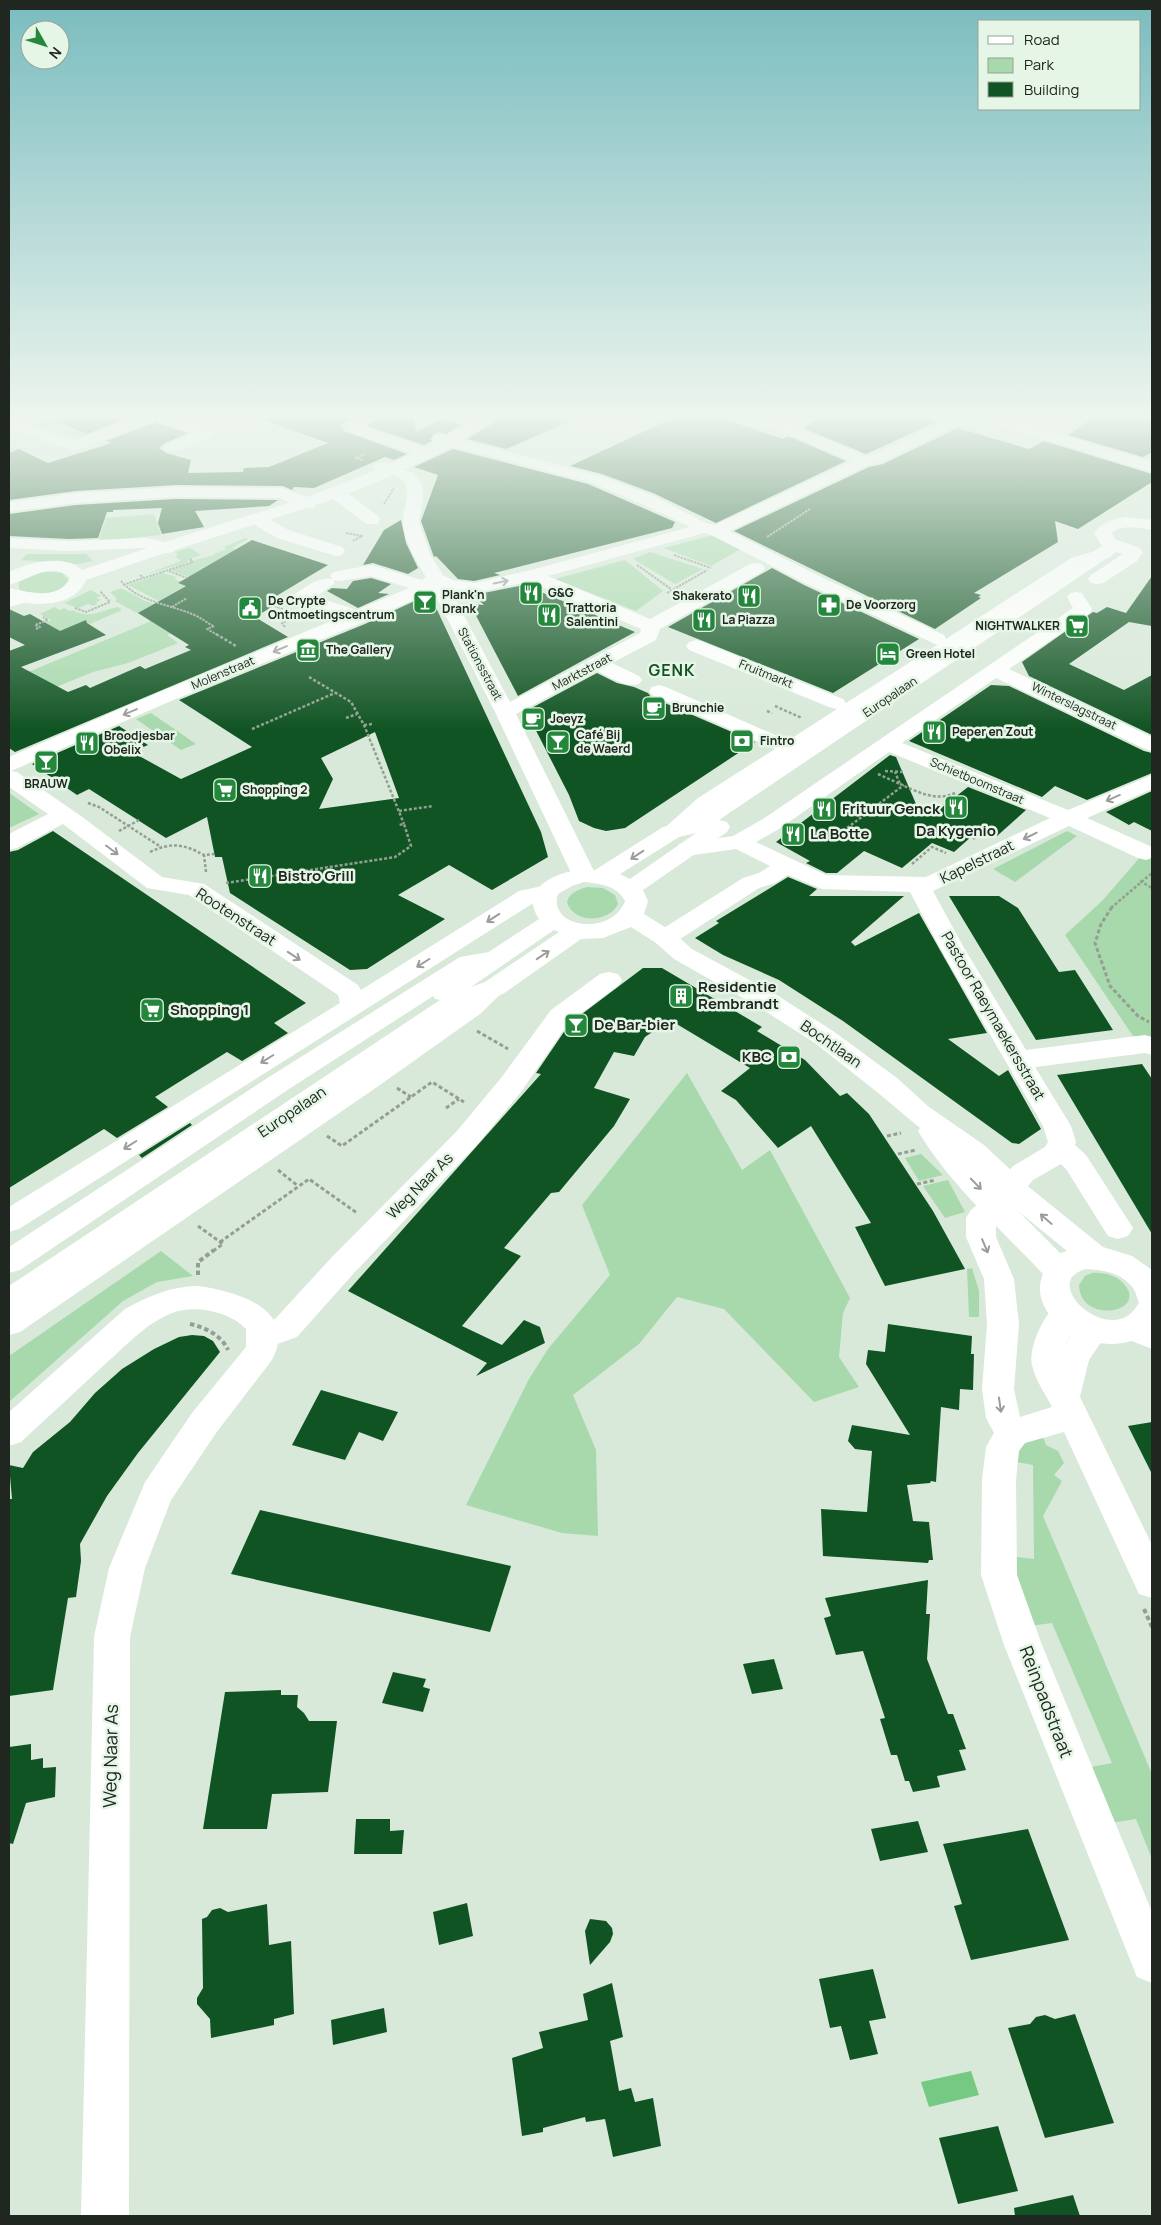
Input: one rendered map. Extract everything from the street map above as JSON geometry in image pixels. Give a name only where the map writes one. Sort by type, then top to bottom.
[{"type":"street","points":[[75,574],[78,583],[72,589],[61,594],[34,599],[11,583],[33,568],[47,566],[75,574],[258,522]]},
{"type":"street","points":[[262,522],[283,534],[336,551]]},
{"type":"street","name":"Stationsstraat","points":[[410,522],[410,544],[421,554],[431,583],[505,712],[586,870]]},
{"type":"street","points":[[691,522],[717,531],[774,561],[937,640]]},
{"type":"street","points":[[717,531],[736,522]]},
{"type":"street","points":[[1140,522],[1118,524],[1106,529],[1103,533],[1104,537],[1110,549],[1152,552]]},
{"type":"street","points":[[353,616],[302,598],[332,579],[372,570],[431,583],[461,587],[483,586],[533,575],[697,531],[699,526]]},
{"type":"street","points":[[9,543],[69,546],[146,543],[167,548]]},
{"type":"street","name":"Europalaan","points":[[671,832],[706,803],[1047,581],[1077,562],[1110,549]]},
{"type":"street","name":"Europalaan","points":[[547,892],[562,881],[671,832],[696,826],[1110,549]]},
{"type":"street","name":"Europalaan","points":[[712,846],[1081,592],[1131,557],[1134,552]]},
{"type":"street","points":[[541,580],[651,626],[756,568]]},
{"type":"street","name":"Europalaan","points":[[706,803],[702,790],[773,741],[836,704],[937,640],[1026,580],[1047,581]]},
{"type":"street","name":"Molenstraat","points":[[9,765],[353,616],[412,594],[431,583]]},
{"type":"street","name":"Europalaan","points":[[630,889],[1069,590],[1081,592]]},
{"type":"street","name":"Europalaan","points":[[687,849],[739,842],[771,824],[1084,609],[1081,592]]},
{"type":"street","name":"Marktstraat","points":[[505,712],[649,636],[651,626]]},
{"type":"street","name":"Fruitmarkt","points":[[696,646],[836,704]]},
{"type":"street","points":[[597,664],[632,680]]},
{"type":"street","name":"Winterslagstraat","points":[[994,670],[1024,682],[1152,746]]},
{"type":"street","points":[[659,691],[773,741]]},
{"type":"street","name":"Schietboomstraat","points":[[887,744],[1107,834],[1149,863]]},
{"type":"street","name":"Rootenstraat","points":[[9,777],[66,816],[155,882],[196,889],[212,888],[349,991],[359,1018]]},
{"type":"street","name":"Kapelstraat","points":[[739,842],[822,882],[914,876],[932,884],[1067,819],[1152,781]]},
{"type":"street","points":[[9,843],[66,816]]},
{"type":"street","points":[[674,946],[751,883],[767,878],[787,865]]},
{"type":"street","points":[[9,1262],[279,1083],[359,1018],[527,896],[547,892],[544,902],[545,911],[553,920],[578,930],[604,930],[623,922],[636,910],[637,902],[635,895],[630,889],[622,883],[586,870]]},
{"type":"street","name":"Pastoor Raeymaekersstraat","points":[[914,876],[952,948],[1057,1126],[1062,1142],[1060,1147]]},
{"type":"street","name":"Europalaan","points":[[9,1282],[553,920]]},
{"type":"street","name":"Bochtlaan","points":[[623,922],[654,947],[674,946],[766,1000],[824,1037],[887,1085],[910,1123],[974,1152],[1058,1272],[1066,1263],[1078,1258],[1093,1256],[1112,1260],[1129,1267],[1143,1279],[1152,1293],[1152,1298]]},
{"type":"street","name":"Europalaan","points":[[9,1302],[459,999],[494,988],[578,930]]},
{"type":"street","points":[[11,1221],[309,1033],[359,1018],[469,962],[495,959]]},
{"type":"street","name":"Weg Naar As","points":[[106,2216],[112,1637],[127,1568],[157,1493],[204,1424],[261,1351],[263,1336],[286,1328],[378,1228],[467,1138],[511,1085],[560,1016],[609,980]]},
{"type":"street","points":[[9,1323],[375,1075],[471,1008],[494,988]]},
{"type":"street","points":[[1019,1060],[1145,1044],[1152,1046]]},
{"type":"street","points":[[1068,1407],[1042,1423],[1013,1432],[1002,1418],[998,1389],[1003,1324],[998,1279],[981,1236],[980,1218],[1004,1196],[1023,1173],[1056,1154],[1060,1147],[1076,1162],[1118,1228]]},
{"type":"street","name":"Bochtlaan","points":[[1004,1196],[1062,1232],[1093,1256]]},
{"type":"street","points":[[1058,1272],[1053,1285],[1056,1300],[1067,1314],[1079,1322],[1094,1329],[1119,1332],[1146,1325]]},
{"type":"street","points":[[9,1432],[136,1318],[158,1305],[191,1298],[208,1300],[242,1309],[259,1323],[263,1336]]},
{"type":"street","points":[[1067,1314],[1049,1340],[1045,1361],[1050,1377],[1068,1407],[1152,1582]]},
{"type":"street","points":[[1068,1407],[1068,1372],[1077,1348],[1094,1329]]},
{"type":"street","name":"Reinpadstraat","points":[[1013,1432],[1003,1447],[999,1480],[999,1575],[1023,1644],[1152,1962]]},
{"type":"path","points":[[667,552],[711,568]]},
{"type":"path","points":[[634,563],[672,589]]},
{"type":"path","points":[[168,571],[187,578]]},
{"type":"path","points":[[143,578],[124,586],[149,600],[194,615],[213,626],[207,629],[230,643]]},
{"type":"path","points":[[72,608],[86,612],[110,602],[100,591]]},
{"type":"path","points":[[171,607],[187,598]]},
{"type":"path","points":[[286,621],[292,617]]},
{"type":"path","points":[[36,629],[40,627],[35,625],[44,622]]},
{"type":"path","points":[[204,855],[206,872],[212,888],[306,870],[395,857],[411,846],[364,725],[351,702],[309,677]]},
{"type":"path","points":[[252,728],[336,693]]},
{"type":"path","points":[[775,706],[803,718]]},
{"type":"path","points":[[767,711],[772,713]]},
{"type":"path","points":[[346,718],[357,714]]},
{"type":"path","points":[[364,725],[372,724]]},
{"type":"path","points":[[883,770],[903,773],[908,769]]},
{"type":"path","points":[[895,772],[900,784]]},
{"type":"path","points":[[877,773],[927,795],[950,796],[961,788]]},
{"type":"path","points":[[839,834],[904,785]]},
{"type":"path","points":[[399,811],[433,806]]},
{"type":"path","points":[[99,807],[161,847]]},
{"type":"path","points":[[124,828],[139,820]]},
{"type":"path","points":[[399,825],[404,824]]},
{"type":"path","points":[[128,863],[161,847],[185,844],[204,855],[214,854]]},
{"type":"path","points":[[914,876],[932,847],[953,856]]},
{"type":"path","points":[[1149,863],[1140,882],[1113,906],[1101,924],[1095,943],[1110,986],[1138,1016],[1152,1023]]},
{"type":"path","points":[[305,866],[306,870]]},
{"type":"path","points":[[1140,882],[1152,888]]},
{"type":"path","points":[[476,1031],[486,1036]]},
{"type":"path","points":[[326,1136],[342,1146],[432,1082],[486,1116]]},
{"type":"path","points":[[396,1088],[411,1097]]},
{"type":"path","points":[[446,1108],[459,1099]]},
{"type":"path","points":[[887,1136],[910,1123]]},
{"type":"path","points":[[898,1154],[919,1149]]},
{"type":"path","points":[[277,1170],[298,1186]]},
{"type":"path","points":[[220,1242],[308,1178],[378,1228]]},
{"type":"path","points":[[917,1184],[941,1178]]},
{"type":"path","points":[[198,1226],[223,1244],[198,1262],[196,1280],[205,1280]]},
{"type":"green space","points":[[105,522],[157,522],[161,535],[98,541]]},
{"type":"green space","points":[[713,535],[741,549],[711,566],[664,548]]},
{"type":"green space","points":[[245,538],[248,539],[232,548],[246,552],[189,577],[171,570],[195,562],[194,560],[215,555],[213,554],[227,549],[224,547]]},
{"type":"green space","points":[[190,548],[201,555],[187,560],[189,562],[144,575],[181,561],[175,556],[178,555],[175,552]]},
{"type":"green space","points":[[650,552],[703,569],[675,584],[633,559]]},
{"type":"green space","points":[[27,554],[86,554],[93,561],[78,564],[21,560]]},
{"type":"green space","points":[[625,560],[663,591],[636,611],[555,579]]},
{"type":"green space","points":[[38,572],[62,573],[68,579],[68,582],[58,590],[45,594],[31,594],[19,589],[19,581]]},
{"type":"green space","points":[[163,573],[177,577],[174,579],[180,581],[177,584],[186,585],[159,601],[128,585]]},
{"type":"green space","points":[[121,588],[145,601],[191,616],[193,624],[167,635],[178,643],[128,663],[93,672],[9,706],[9,680],[149,622],[150,620],[115,601],[117,599],[110,592]]},
{"type":"green space","points":[[91,590],[101,596],[96,598],[101,600],[96,603],[98,604],[93,606],[88,604],[78,608],[64,603]]},
{"type":"green space","points":[[55,607],[59,610],[64,608],[85,614],[118,607],[122,610],[90,624],[86,622],[50,636],[40,625],[51,620],[40,614]]},
{"type":"green space","points":[[151,713],[196,744],[181,750],[136,719]]},
{"type":"green space","points":[[9,793],[39,814],[9,828]]},
{"type":"green space","points":[[1067,831],[1077,836],[1015,882],[993,869]]},
{"type":"green space","points":[[1152,852],[1152,1040],[1141,1037],[1135,1039],[1065,935],[1102,901],[1142,855]]},
{"type":"green space","points":[[587,887],[603,888],[615,895],[618,904],[607,915],[599,918],[583,917],[576,914],[567,902],[568,899],[578,890]]},
{"type":"green space","points":[[687,1073],[742,1170],[770,1150],[850,1298],[843,1313],[839,1357],[859,1387],[814,1402],[724,1309],[677,1297],[639,1344],[573,1395],[596,1450],[598,1536],[562,1533],[466,1505],[529,1379],[548,1349],[610,1275],[582,1205]]},
{"type":"green space","points":[[921,1154],[943,1175],[919,1181],[905,1158]]},
{"type":"green space","points":[[948,1180],[965,1212],[945,1218],[923,1186]]},
{"type":"green space","points":[[161,1251],[193,1276],[157,1282],[123,1301],[9,1402],[9,1356]]},
{"type":"green space","points":[[972,1268],[979,1291],[979,1317],[969,1317],[967,1269]]},
{"type":"green space","points":[[1092,1273],[1110,1275],[1121,1281],[1129,1294],[1128,1302],[1121,1308],[1111,1310],[1100,1310],[1090,1306],[1082,1298],[1079,1285],[1085,1276]]},
{"type":"green space","points":[[1043,1437],[1046,1445],[1058,1451],[1064,1463],[1054,1475],[1062,1481],[1043,1516],[1152,1774],[1152,1859],[1136,1819],[1110,1823],[1086,1768],[1112,1763],[1052,1623],[1029,1626],[1011,1556],[1034,1559],[1033,1465],[1011,1461],[1023,1440]]},
{"type":"shaded area","points":[[971,2071],[979,2095],[929,2107],[921,2082]]},
{"type":"building","points":[[9,522],[104,522],[98,538],[69,539],[9,536]]},
{"type":"building","points":[[201,522],[204,527],[162,534],[158,523]]},
{"type":"building","points":[[401,522],[406,543],[418,568],[408,574],[373,563],[363,565],[384,530]]},
{"type":"building","points":[[421,522],[675,522],[672,528],[494,573],[500,575],[474,581],[458,579],[436,556],[434,557]]},
{"type":"building","points":[[753,522],[1055,522],[1058,542],[974,593],[981,595],[978,597],[981,598],[935,629],[734,531]]},
{"type":"building","points":[[1057,522],[1089,522],[1078,529]]},
{"type":"building","points":[[252,540],[328,565],[273,598],[282,601],[255,617],[288,637],[15,752],[9,748],[9,651],[25,645],[9,637],[9,609],[24,616],[30,614],[60,631],[86,620],[87,623],[106,635],[21,667],[68,692],[86,685],[90,688],[140,666],[145,669],[191,650],[185,647],[189,645],[138,613],[186,586],[178,583]]},
{"type":"building","points":[[772,568],[919,639],[833,693],[668,627]]},
{"type":"building","points":[[1152,576],[1152,626],[1129,622],[1069,664],[1124,690],[1152,675],[1152,735],[1029,676],[1022,662],[1093,612],[1097,613],[1107,607],[1126,613]]},
{"type":"building","points":[[371,578],[391,584],[378,593],[389,594],[358,608],[327,591],[332,588],[347,589],[353,581]]},
{"type":"building","points":[[524,585],[635,632],[518,696],[470,604],[484,605],[474,595]]},
{"type":"building","points":[[421,598],[432,599],[541,832],[548,857],[492,890],[449,865],[398,895],[445,919],[367,969],[350,970],[230,893],[222,857],[215,857],[207,817],[166,838],[89,789],[77,795],[32,764],[119,726],[148,745],[132,752],[181,779],[252,747],[179,700],[365,624]],"holes":[[[375,732],[399,798],[319,809],[333,779],[321,758]]]},
{"type":"building","points":[[597,673],[617,683],[648,693],[651,697],[755,742],[625,828],[606,831],[594,828],[579,821],[569,795],[526,711]]},
{"type":"building","points":[[991,685],[1009,686],[1144,751],[1152,753],[1152,773],[1087,800],[1055,786],[1042,797],[909,741]]},
{"type":"building","points":[[890,755],[896,757],[916,804],[936,812],[968,787],[1026,810],[997,836],[980,829],[954,852],[932,843],[902,868],[864,851],[837,873],[826,873],[806,863],[810,861],[776,842]]},
{"type":"building","points":[[1152,791],[1152,831],[1134,822],[1129,825],[1106,812]]},
{"type":"building","name":"Shopping 1","points":[[53,831],[306,1003],[274,1023],[288,1033],[242,1061],[227,1052],[155,1097],[168,1107],[117,1138],[104,1129],[9,1188],[9,852],[18,850]]},
{"type":"building","points":[[788,877],[817,889],[809,896],[904,896],[851,942],[855,946],[919,913],[987,1033],[948,1039],[999,1076],[1008,1070],[1041,1129],[1019,1144],[1012,1143],[843,1021],[779,980],[723,955],[695,938],[719,923],[716,921]]},
{"type":"building","points":[[949,896],[999,896],[1018,908],[1059,972],[1075,970],[1113,1030],[1036,1040]]},
{"type":"building","points":[[643,968],[662,968],[762,1027],[757,1031],[805,1060],[840,1096],[847,1093],[869,1114],[933,1211],[965,1269],[885,1286],[855,1227],[871,1223],[811,1126],[778,1148],[736,1100],[721,1091],[750,1068],[670,1020],[645,1037],[634,1056],[614,1052],[594,1088],[630,1099],[614,1126],[559,1192],[551,1193],[504,1248],[521,1256],[462,1326],[502,1345],[524,1320],[540,1327],[545,1343],[476,1376],[487,1363],[348,1291],[541,1074],[536,1073],[570,1023]]},
{"type":"building","points":[[1142,1064],[1152,1079],[1152,1234],[1057,1075]]},
{"type":"building","points":[[190,1123],[192,1125],[142,1158],[139,1155]]},
{"type":"building","points":[[888,1324],[972,1336],[971,1354],[974,1354],[973,1390],[960,1389],[959,1410],[941,1407],[936,1482],[931,1481],[930,1483],[907,1485],[913,1521],[929,1522],[933,1560],[929,1560],[928,1563],[823,1556],[821,1509],[867,1512],[872,1451],[855,1449],[848,1441],[852,1425],[910,1435],[866,1364],[868,1350],[885,1352]]},
{"type":"building","points":[[204,1336],[213,1341],[220,1352],[138,1453],[107,1496],[80,1544],[81,1561],[76,1597],[68,1598],[53,1690],[9,1696],[9,1499],[12,1499],[9,1465],[23,1468],[33,1452],[70,1422],[95,1393],[122,1369],[154,1349],[179,1337]]},
{"type":"building","points":[[321,1390],[398,1412],[383,1441],[359,1432],[345,1460],[292,1445]]},
{"type":"building","points":[[1152,1422],[1152,1474],[1128,1426]]},
{"type":"building","points":[[260,1510],[511,1566],[490,1632],[231,1574]]},
{"type":"building","points":[[928,1580],[926,1614],[930,1614],[927,1659],[948,1714],[953,1714],[966,1749],[959,1750],[966,1770],[937,1776],[940,1787],[913,1792],[909,1781],[905,1781],[897,1755],[891,1755],[880,1719],[885,1718],[863,1651],[836,1655],[824,1618],[831,1616],[825,1598]]},
{"type":"building","points":[[774,1659],[783,1689],[752,1694],[743,1664]]},
{"type":"building","points":[[393,1672],[426,1679],[423,1687],[430,1689],[423,1712],[382,1703]]},
{"type":"building","points":[[281,1690],[281,1695],[298,1695],[297,1707],[309,1721],[337,1721],[328,1792],[272,1794],[267,1829],[203,1829],[225,1692]]},
{"type":"building","points":[[31,1744],[31,1760],[43,1758],[43,1768],[56,1767],[55,1797],[26,1803],[13,1844],[9,1843],[9,1747]]},
{"type":"building","points":[[356,1819],[390,1819],[390,1831],[404,1830],[402,1854],[354,1854]]},
{"type":"building","points":[[918,1821],[928,1852],[880,1861],[871,1829]]},
{"type":"building","points":[[1028,1829],[1069,1940],[971,1960],[954,1906],[962,1904],[943,1844]]},
{"type":"building","points":[[467,1903],[473,1936],[439,1945],[433,1912]]},
{"type":"building","points":[[267,1904],[269,1945],[291,1941],[294,2014],[274,2019],[274,2025],[211,2038],[210,2019],[197,2004],[197,1998],[203,1988],[202,1919],[207,1917],[212,1910],[220,1908],[228,1912]]},
{"type":"building","points":[[590,1919],[606,1921],[612,1928],[613,1934],[610,1942],[590,1965],[585,1931]]},
{"type":"building","points":[[873,1969],[886,2018],[869,2021],[878,2054],[850,2060],[841,2026],[830,2028],[819,1979]]},
{"type":"building","points":[[612,1983],[623,2037],[610,2041],[619,2091],[631,2088],[635,2102],[653,2098],[661,2146],[613,2157],[605,2119],[586,2122],[585,2117],[543,2128],[543,2132],[522,2136],[512,2058],[543,2048],[539,2032],[588,2020],[583,1994]]},
{"type":"building","points":[[384,2008],[387,2032],[333,2045],[331,2020]]},
{"type":"building","points":[[1075,2014],[1114,2123],[1045,2138],[1008,2028],[1030,2024],[1036,2017],[1045,2015],[1055,2019]]},
{"type":"building","points":[[998,2126],[1018,2191],[958,2204],[939,2138]]},
{"type":"building","points":[[1073,2195],[1080,2216],[1015,2216],[1014,2208]]},
{"type":"place","name":"G&G","points":[[531,593]]},
{"type":"place","name":"Shakerato","points":[[749,596]]},
{"type":"place","name":"Plank'n Drank","points":[[425,602]]},
{"type":"place","name":"De Voorzorg","points":[[829,605]]},
{"type":"place","name":"De Crypte Ontmoetingscentrum","points":[[250,608]]},
{"type":"place","name":"Trattoria Salentini","points":[[549,615]]},
{"type":"place","name":"La Piazza","points":[[704,620]]},
{"type":"place","name":"NIGHTWALKER","points":[[1077,626]]},
{"type":"place","name":"The Gallery","points":[[308,650]]},
{"type":"place","name":"Green Hotel","points":[[888,654]]},
{"type":"place","name":"Brunchie","points":[[654,708]]},
{"type":"place","name":"Joeyz","points":[[533,719]]},
{"type":"place","name":"Peper en Zout","points":[[934,732]]},
{"type":"place","name":"Fintro","points":[[742,741]]},
{"type":"place","name":"Café Bij de Waerd","points":[[558,742]]},
{"type":"place","name":"Broodjesbar Obelix","points":[[87,743]]},
{"type":"place","name":"BRAUW","points":[[46,762]]},
{"type":"place","name":"Shopping 2","points":[[225,790]]},
{"type":"place","name":"Da Kygenio","points":[[956,807]]},
{"type":"place","name":"Frituur Genck","points":[[824,809]]},
{"type":"place","name":"La Botte","points":[[793,834]]},
{"type":"place","name":"Bistro Grill","points":[[260,876]]},
{"type":"place","name":"Residentie Rembrandt","points":[[681,996]]},
{"type":"place","name":"Shopping 1","points":[[152,1010]]},
{"type":"place","name":"De Bar-bier","points":[[576,1025]]},
{"type":"place","name":"KBC","points":[[789,1057]]},
{"type":"district","name":"GENK","points":[[672,670]]}]
